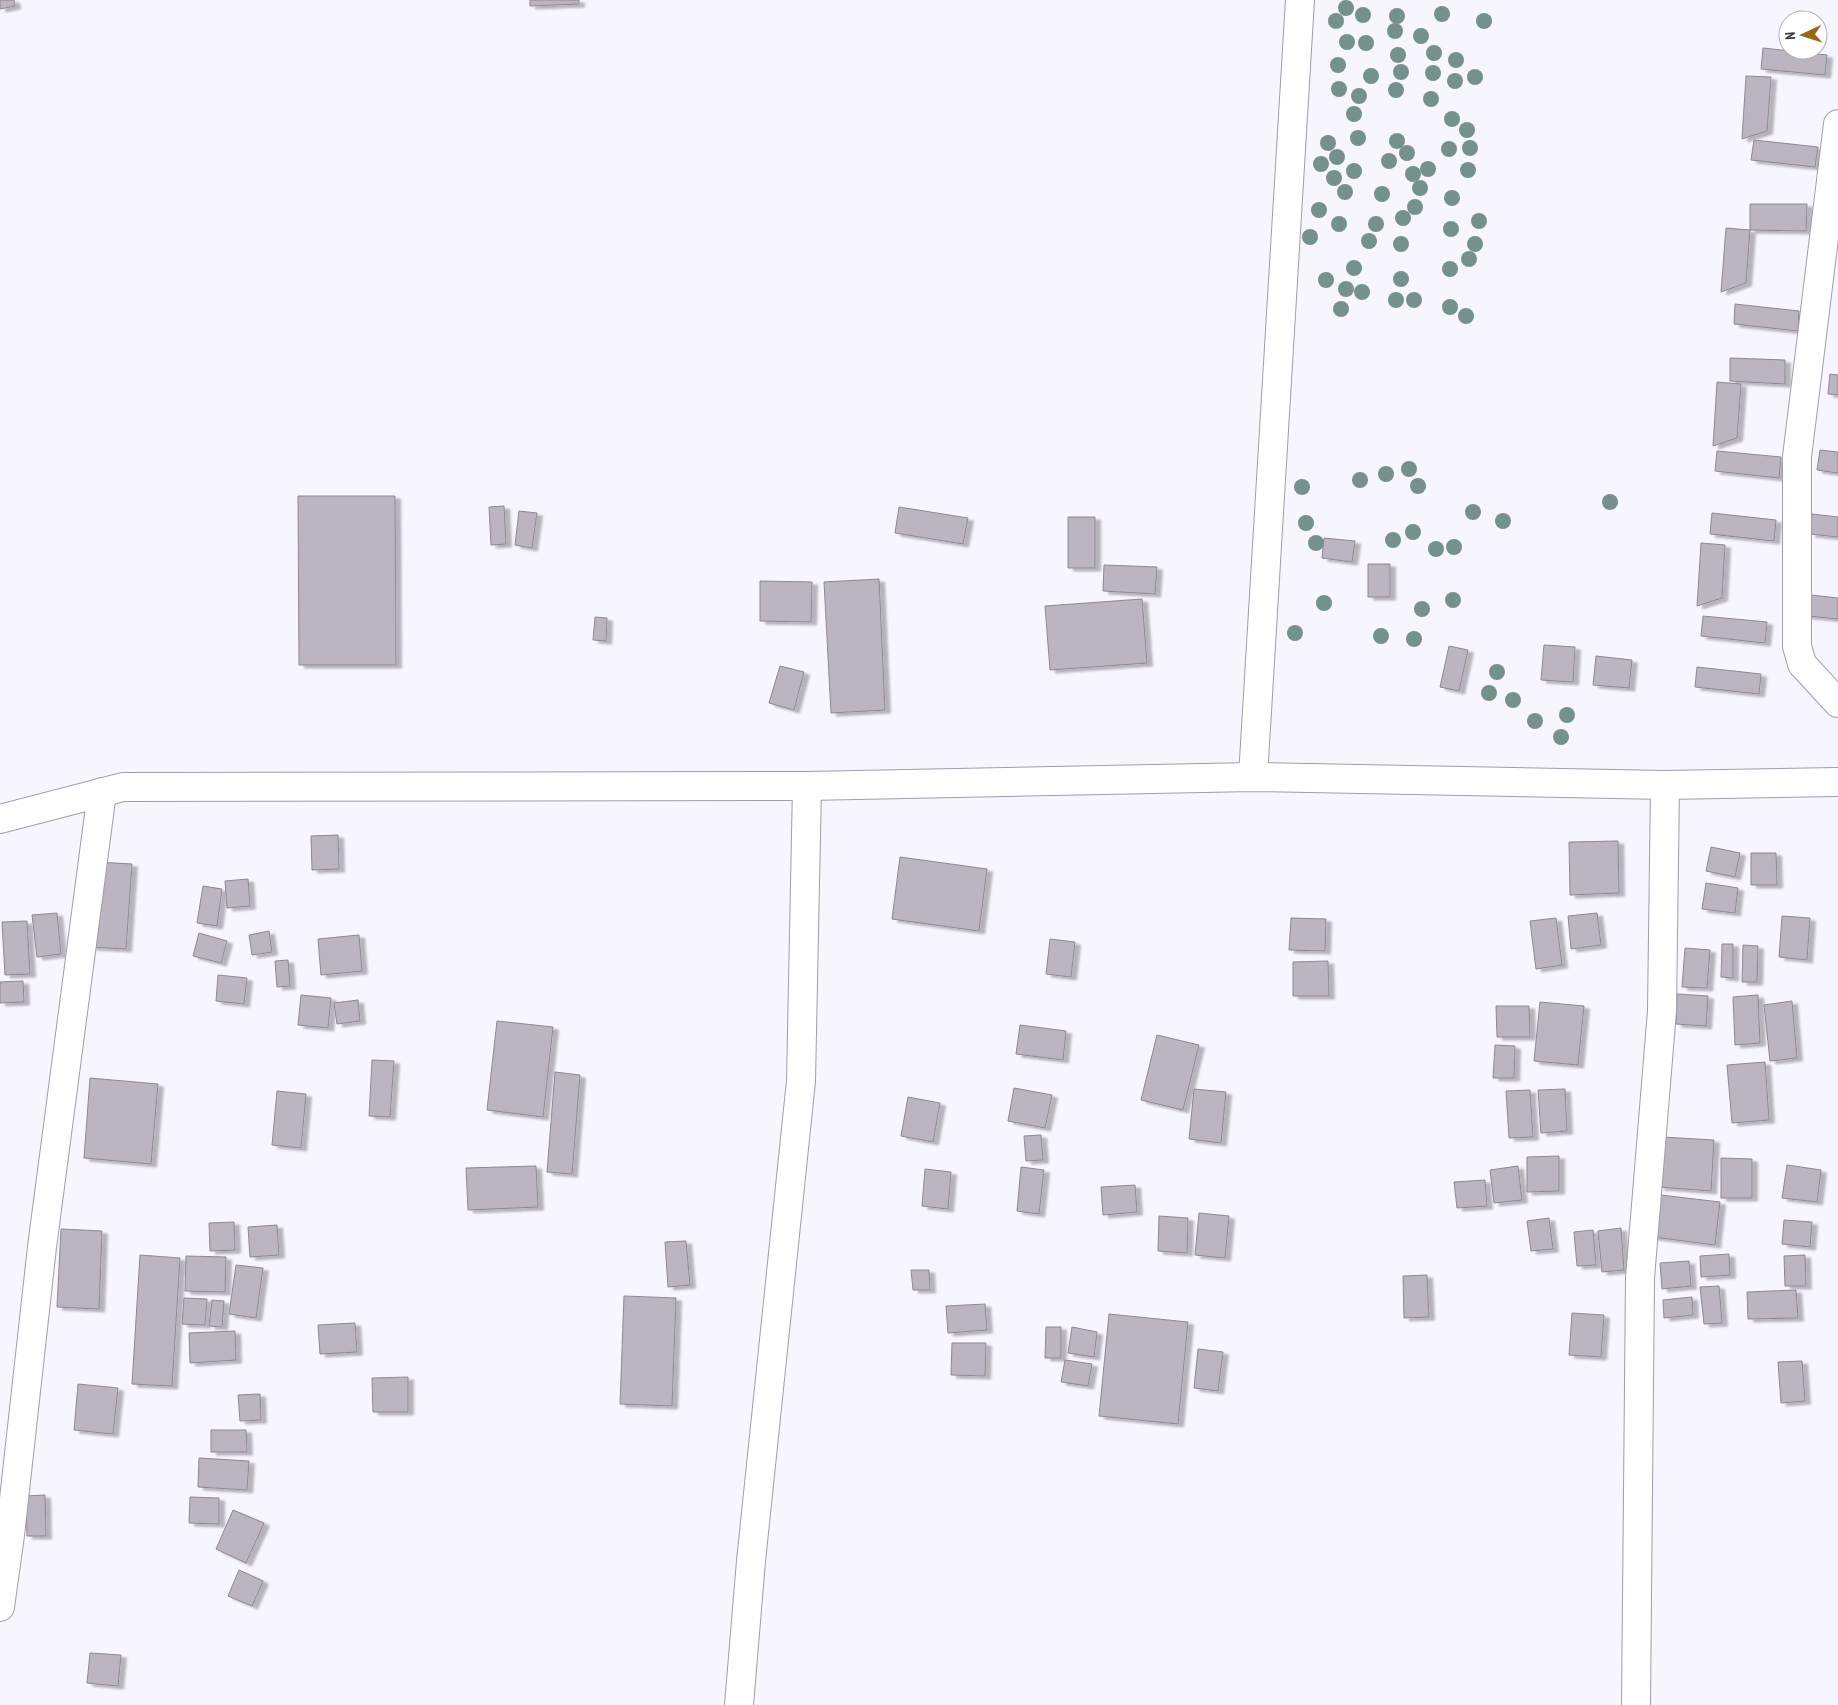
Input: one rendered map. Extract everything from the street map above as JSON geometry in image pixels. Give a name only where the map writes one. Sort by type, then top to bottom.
[{"type":"street","points":[[1253,776],[1300,0]]},
{"type":"street","points":[[1838,124],[1797,457],[1797,646],[1802,664],[1838,703]]},
{"type":"street","points":[[0,819],[123,787],[807,786],[1253,776],[1665,785],[1838,782]]},
{"type":"street","points":[[1636,1705],[1640,1278],[1662,1010],[1665,785]]},
{"type":"street","points":[[739,1705],[750,1561],[801,1081],[807,786]]},
{"type":"street","points":[[0,1607],[10,1535],[42,1247],[102,792]]},
{"type":"building","points":[[0,0],[14,0],[15,6],[0,9]]},
{"type":"building","points":[[530,0],[579,0],[579,4],[530,6]]},
{"type":"building","points":[[1763,48],[1778,50],[1778,60],[1826,60],[1825,75],[1761,69]]},
{"type":"building","points":[[1746,76],[1771,77],[1767,131],[1742,139]]},
{"type":"building","points":[[1754,140],[1818,147],[1815,167],[1751,160]]},
{"type":"building","points":[[1750,204],[1807,204],[1806,231],[1750,230]]},
{"type":"building","points":[[1726,228],[1750,230],[1746,283],[1721,292]]},
{"type":"building","points":[[1735,304],[1799,311],[1798,331],[1734,324]]},
{"type":"building","points":[[1730,358],[1785,360],[1785,384],[1730,381]]},
{"type":"building","points":[[1830,374],[1838,375],[1838,395],[1828,394]]},
{"type":"building","points":[[1717,382],[1741,384],[1737,438],[1713,446]]},
{"type":"building","points":[[1820,450],[1838,452],[1838,473],[1817,470]]},
{"type":"building","points":[[1717,451],[1781,457],[1779,478],[1715,471]]},
{"type":"building","points":[[298,496],[395,496],[396,665],[299,665]]},
{"type":"building","points":[[504,506],[506,544],[491,545],[489,507]]},
{"type":"building","points":[[899,507],[968,518],[963,544],[895,533]]},
{"type":"building","points":[[519,511],[537,513],[532,548],[515,545]]},
{"type":"building","points":[[1712,513],[1776,520],[1774,541],[1710,534]]},
{"type":"building","points":[[1812,514],[1838,517],[1838,537],[1810,534]]},
{"type":"building","points":[[1068,517],[1095,517],[1095,568],[1068,568]]},
{"type":"building","points":[[1324,538],[1355,541],[1352,562],[1322,558]]},
{"type":"building","points":[[1701,543],[1725,545],[1722,598],[1697,606]]},
{"type":"building","points":[[1368,564],[1390,564],[1390,597],[1368,597]]},
{"type":"building","points":[[1104,565],[1157,567],[1155,594],[1103,591]]},
{"type":"building","points":[[879,579],[885,710],[831,713],[824,582]]},
{"type":"building","points":[[760,581],[812,582],[811,622],[760,621]]},
{"type":"building","points":[[1802,594],[1838,598],[1838,619],[1799,615]]},
{"type":"building","points":[[1142,599],[1147,663],[1050,670],[1045,606]]},
{"type":"building","points":[[1703,616],[1767,622],[1765,643],[1701,636]]},
{"type":"building","points":[[595,617],[607,618],[606,641],[593,640]]},
{"type":"building","points":[[1544,645],[1575,647],[1573,682],[1541,680]]},
{"type":"building","points":[[1449,646],[1468,650],[1459,691],[1440,687]]},
{"type":"building","points":[[1596,656],[1632,660],[1629,688],[1593,685]]},
{"type":"building","points":[[780,666],[804,672],[794,710],[769,703]]},
{"type":"building","points":[[1697,667],[1761,674],[1759,694],[1695,687]]},
{"type":"building","points":[[338,835],[339,869],[312,870],[311,836]]},
{"type":"building","points":[[1618,841],[1619,893],[1570,895],[1569,842]]},
{"type":"building","points":[[1711,847],[1740,853],[1735,877],[1706,871]]},
{"type":"building","points":[[1751,853],[1776,853],[1777,885],[1751,885]]},
{"type":"building","points":[[900,857],[987,869],[979,931],[892,919]]},
{"type":"building","points":[[97,862],[132,864],[126,949],[91,947]]},
{"type":"building","points":[[248,879],[250,906],[227,908],[225,881]]},
{"type":"building","points":[[1706,883],[1738,888],[1735,913],[1702,909]]},
{"type":"building","points":[[203,886],[222,889],[217,926],[197,923]]},
{"type":"building","points":[[57,913],[61,954],[37,957],[32,915]]},
{"type":"building","points":[[1597,913],[1601,945],[1571,949],[1568,916]]},
{"type":"building","points":[[1782,916],[1810,918],[1807,960],[1779,957]]},
{"type":"building","points":[[1291,918],[1326,919],[1325,951],[1289,950]]},
{"type":"building","points":[[1556,918],[1562,965],[1536,969],[1530,921]]},
{"type":"building","points":[[27,921],[30,974],[5,975],[2,922]]},
{"type":"building","points":[[269,931],[272,952],[252,955],[249,935]]},
{"type":"building","points":[[199,933],[227,941],[221,963],[193,956]]},
{"type":"building","points":[[359,935],[362,971],[321,975],[318,939]]},
{"type":"building","points":[[1050,939],[1075,942],[1071,977],[1046,974]]},
{"type":"building","points":[[1722,944],[1733,944],[1733,978],[1721,977]]},
{"type":"building","points":[[1743,945],[1758,946],[1757,982],[1742,982]]},
{"type":"building","points":[[1685,948],[1710,950],[1707,988],[1682,987]]},
{"type":"building","points":[[288,960],[290,986],[277,987],[275,961]]},
{"type":"building","points":[[1328,961],[1329,996],[1293,996],[1293,962]]},
{"type":"building","points":[[218,975],[247,978],[244,1004],[216,1001]]},
{"type":"building","points":[[23,981],[24,1002],[0,1003],[0,982]]},
{"type":"building","points":[[1677,994],[1708,996],[1706,1026],[1676,1024]]},
{"type":"building","points":[[301,995],[331,998],[328,1028],[298,1025]]},
{"type":"building","points":[[1758,995],[1760,1043],[1735,1045],[1733,997]]},
{"type":"building","points":[[358,1000],[360,1021],[337,1024],[334,1003]]},
{"type":"building","points":[[1792,1001],[1797,1058],[1770,1061],[1764,1005]]},
{"type":"building","points":[[1540,1002],[1584,1006],[1578,1065],[1534,1061]]},
{"type":"building","points":[[1496,1006],[1529,1006],[1530,1037],[1497,1037]]},
{"type":"building","points":[[497,1021],[553,1027],[543,1117],[487,1110]]},
{"type":"building","points":[[1020,1025],[1066,1031],[1063,1060],[1016,1054]]},
{"type":"building","points":[[1157,1035],[1199,1045],[1183,1110],[1141,1100]]},
{"type":"building","points":[[1495,1045],[1515,1046],[1514,1078],[1493,1078]]},
{"type":"building","points":[[372,1060],[394,1061],[390,1117],[369,1116]]},
{"type":"building","points":[[1765,1062],[1769,1120],[1732,1123],[1727,1065]]},
{"type":"building","points":[[555,1072],[580,1075],[572,1174],[547,1172]]},
{"type":"building","points":[[90,1078],[158,1084],[151,1164],[84,1158]]},
{"type":"building","points":[[1014,1088],[1052,1095],[1045,1128],[1008,1121]]},
{"type":"building","points":[[1194,1089],[1226,1092],[1221,1143],[1189,1139]]},
{"type":"building","points":[[1565,1089],[1567,1131],[1541,1133],[1538,1090]]},
{"type":"building","points":[[1530,1090],[1533,1137],[1509,1138],[1506,1091]]},
{"type":"building","points":[[277,1091],[306,1094],[301,1148],[272,1145]]},
{"type":"building","points":[[908,1097],[940,1103],[933,1142],[901,1136]]},
{"type":"building","points":[[1041,1135],[1043,1160],[1026,1161],[1024,1136]]},
{"type":"building","points":[[1662,1137],[1714,1140],[1711,1191],[1659,1187]]},
{"type":"building","points":[[1559,1156],[1559,1191],[1527,1192],[1527,1157]]},
{"type":"building","points":[[1721,1158],[1752,1159],[1752,1198],[1721,1198]]},
{"type":"building","points":[[1787,1165],[1821,1170],[1817,1202],[1782,1198]]},
{"type":"building","points":[[536,1166],[538,1207],[468,1210],[466,1168]]},
{"type":"building","points":[[1518,1166],[1522,1200],[1494,1203],[1490,1170]]},
{"type":"building","points":[[1021,1167],[1044,1170],[1039,1214],[1017,1211]]},
{"type":"building","points":[[925,1169],[951,1172],[948,1209],[922,1206]]},
{"type":"building","points":[[1485,1180],[1487,1206],[1457,1208],[1454,1182]]},
{"type":"building","points":[[1135,1185],[1137,1212],[1103,1215],[1101,1187]]},
{"type":"building","points":[[1652,1194],[1720,1202],[1715,1245],[1646,1236]]},
{"type":"building","points":[[1199,1213],[1229,1216],[1225,1258],[1195,1255]]},
{"type":"building","points":[[1159,1216],[1188,1218],[1187,1253],[1158,1251]]},
{"type":"building","points":[[1549,1218],[1553,1249],[1531,1251],[1527,1221]]},
{"type":"building","points":[[1784,1220],[1812,1222],[1810,1247],[1782,1244]]},
{"type":"building","points":[[234,1222],[235,1250],[210,1251],[209,1223]]},
{"type":"building","points":[[277,1225],[279,1255],[250,1257],[248,1227]]},
{"type":"building","points":[[1621,1228],[1624,1270],[1602,1272],[1598,1231]]},
{"type":"building","points":[[61,1229],[102,1231],[99,1309],[57,1307]]},
{"type":"building","points":[[1593,1230],[1596,1265],[1577,1266],[1574,1232]]},
{"type":"building","points":[[686,1241],[690,1285],[668,1287],[665,1242]]},
{"type":"building","points":[[1729,1254],[1730,1275],[1701,1277],[1700,1256]]},
{"type":"building","points":[[140,1255],[180,1258],[172,1386],[132,1384]]},
{"type":"building","points":[[1805,1255],[1806,1286],[1785,1286],[1784,1256]]},
{"type":"building","points":[[186,1256],[226,1257],[225,1292],[185,1291]]},
{"type":"building","points":[[1689,1261],[1691,1286],[1662,1289],[1660,1263]]},
{"type":"building","points":[[236,1265],[263,1268],[256,1318],[229,1314]]},
{"type":"building","points":[[911,1270],[929,1270],[930,1290],[913,1290]]},
{"type":"building","points":[[1427,1275],[1429,1317],[1404,1318],[1403,1276]]},
{"type":"building","points":[[1719,1286],[1722,1323],[1704,1324],[1700,1287]]},
{"type":"building","points":[[1796,1290],[1798,1318],[1748,1319],[1747,1292]]},
{"type":"building","points":[[624,1296],[676,1298],[672,1406],[620,1404]]},
{"type":"building","points":[[1692,1297],[1693,1315],[1664,1318],[1663,1300]]},
{"type":"building","points":[[184,1298],[207,1299],[205,1325],[182,1324]]},
{"type":"building","points":[[212,1300],[224,1301],[222,1327],[209,1326]]},
{"type":"building","points":[[985,1304],[987,1330],[948,1333],[946,1306]]},
{"type":"building","points":[[1572,1313],[1604,1315],[1601,1357],[1569,1355]]},
{"type":"building","points":[[1109,1314],[1188,1322],[1178,1424],[1099,1416]]},
{"type":"building","points":[[355,1323],[357,1352],[320,1354],[318,1325]]},
{"type":"building","points":[[1046,1327],[1061,1327],[1061,1358],[1045,1358]]},
{"type":"building","points":[[1072,1327],[1097,1332],[1094,1357],[1068,1353]]},
{"type":"building","points":[[235,1331],[236,1360],[190,1363],[189,1333]]},
{"type":"building","points":[[952,1343],[986,1343],[985,1376],[951,1375]]},
{"type":"building","points":[[1198,1349],[1223,1352],[1218,1391],[1194,1388]]},
{"type":"building","points":[[1065,1360],[1092,1364],[1088,1386],[1061,1382]]},
{"type":"building","points":[[1802,1361],[1805,1401],[1781,1403],[1778,1362]]},
{"type":"building","points":[[408,1377],[408,1412],[373,1412],[372,1378]]},
{"type":"building","points":[[78,1384],[118,1388],[113,1434],[74,1430]]},
{"type":"building","points":[[260,1394],[261,1420],[240,1421],[238,1395]]},
{"type":"building","points":[[211,1430],[246,1430],[247,1452],[211,1452]]},
{"type":"building","points":[[199,1458],[249,1461],[247,1490],[198,1487]]},
{"type":"building","points":[[45,1495],[46,1536],[27,1536],[26,1496]]},
{"type":"building","points":[[190,1497],[219,1498],[219,1524],[189,1523]]},
{"type":"building","points":[[233,1510],[264,1523],[246,1563],[216,1549]]},
{"type":"building","points":[[239,1570],[263,1581],[252,1606],[228,1596]]},
{"type":"building","points":[[90,1653],[121,1655],[118,1686],[87,1683]]}]
